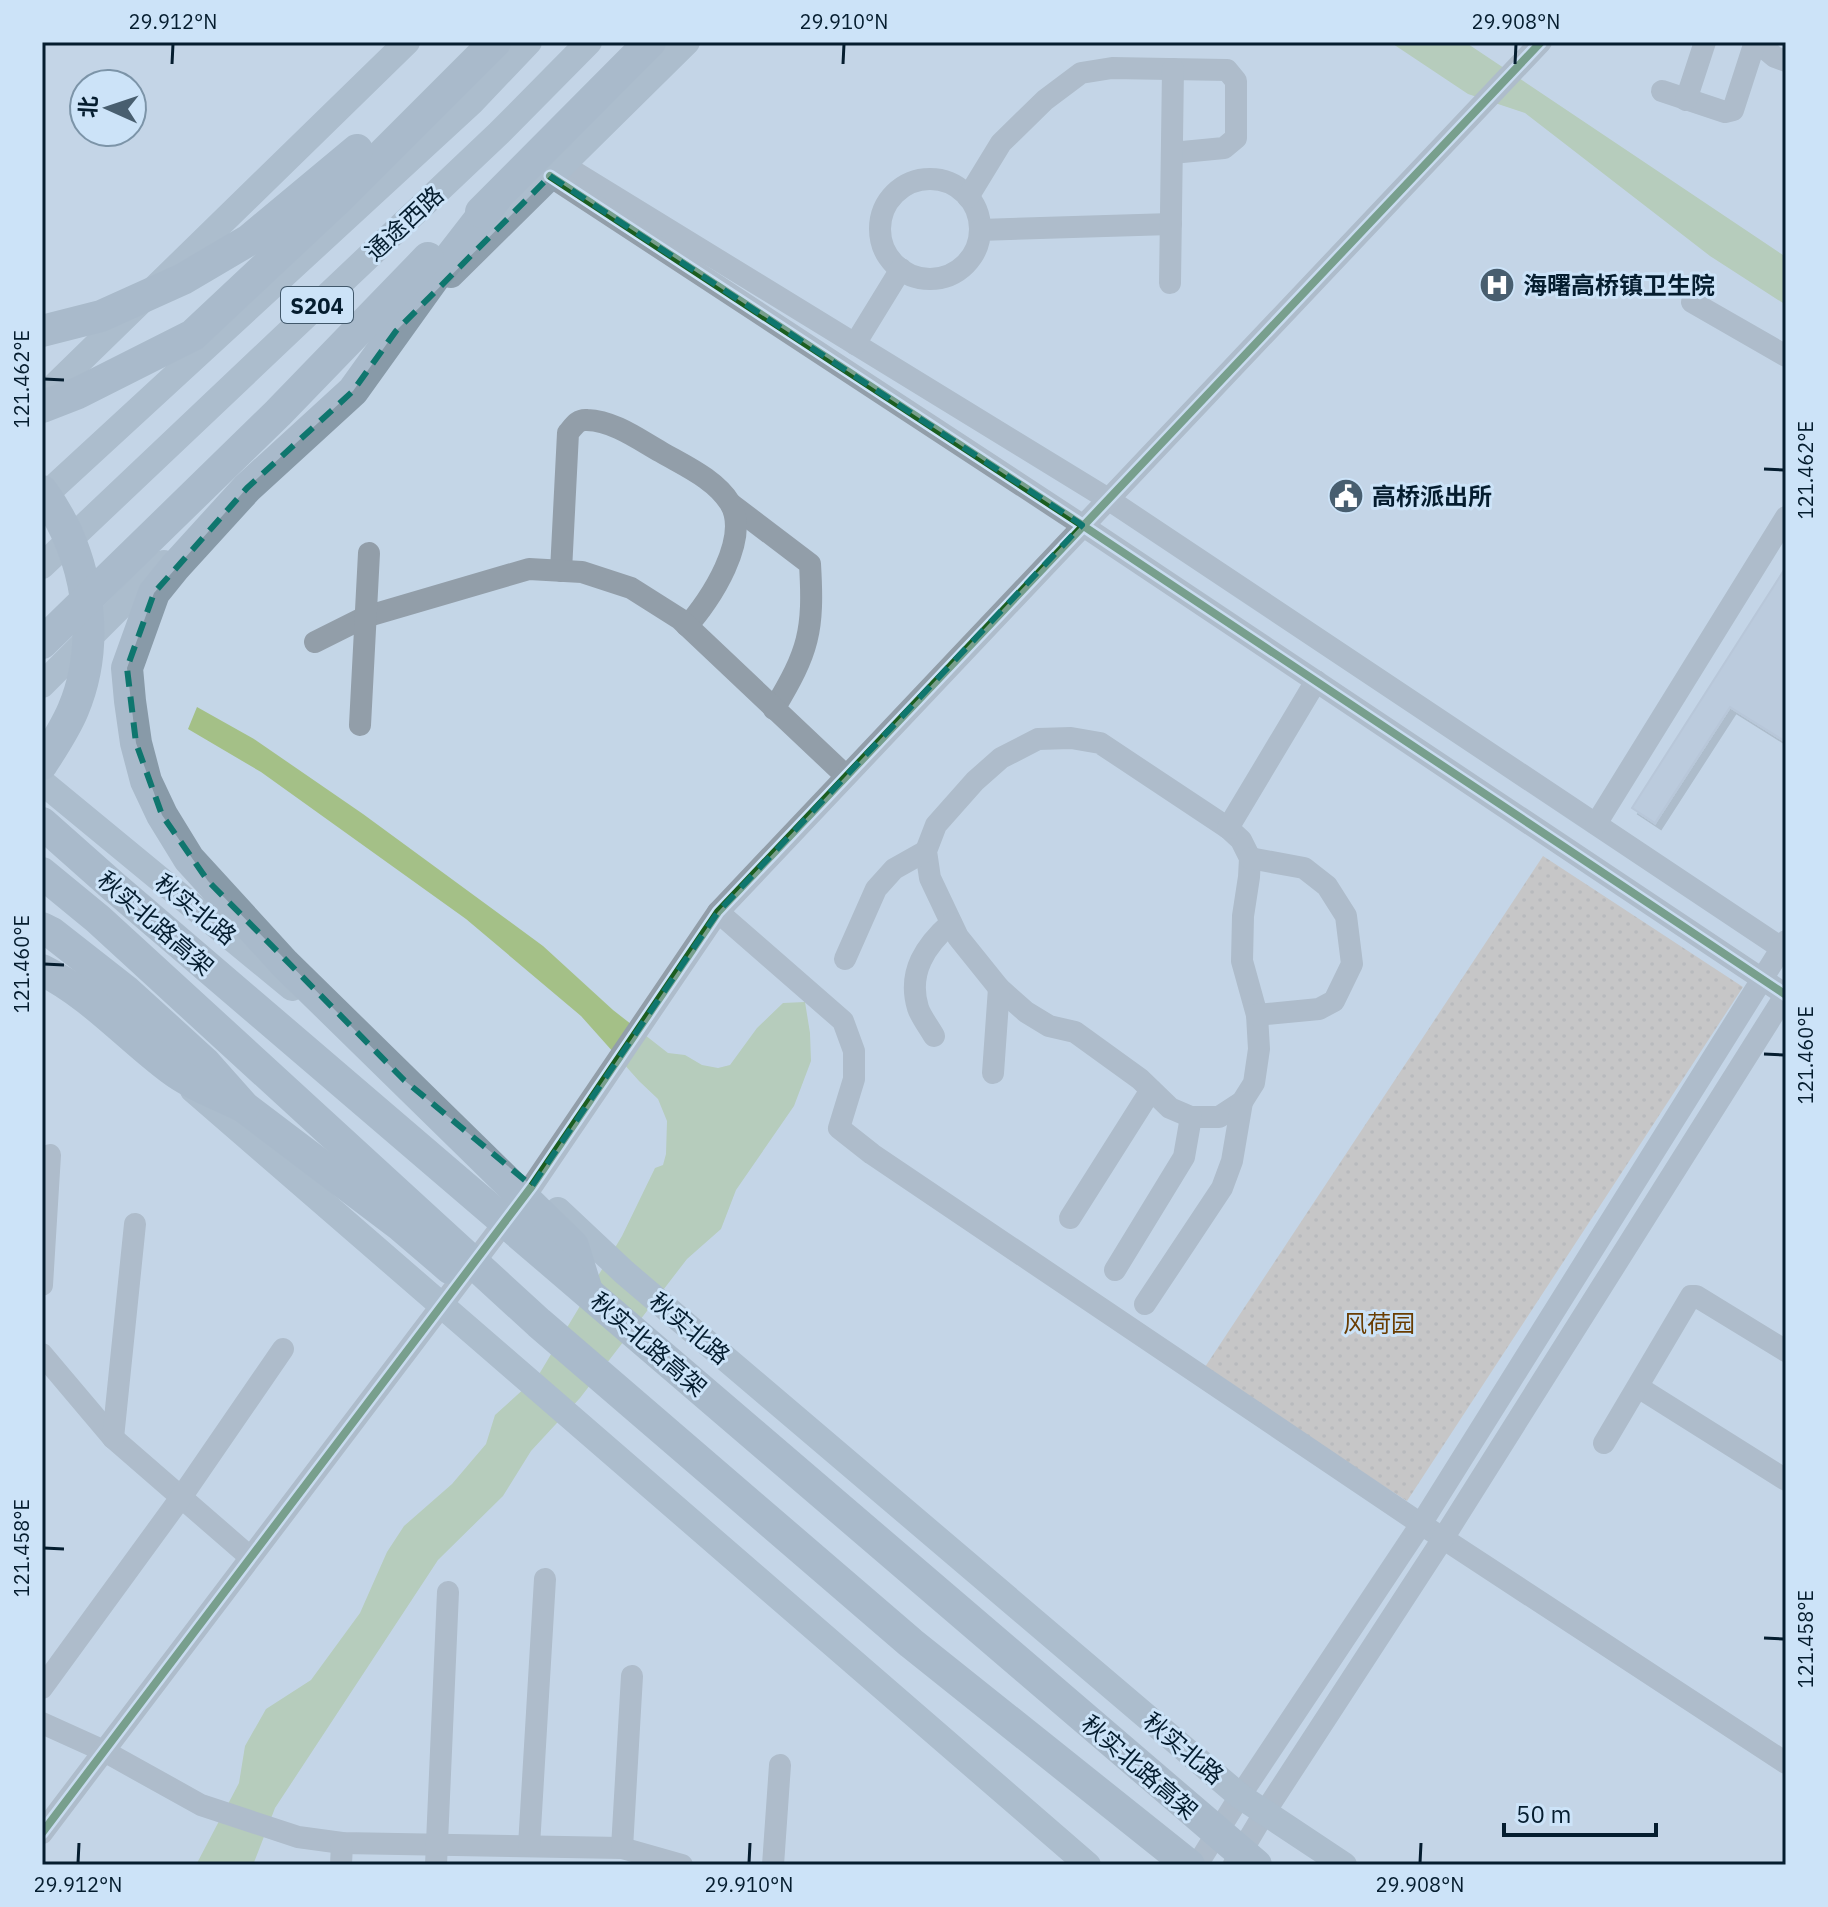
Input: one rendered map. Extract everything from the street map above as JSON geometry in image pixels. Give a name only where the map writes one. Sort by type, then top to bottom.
[{"type":"highway","points":[[42,331],[101,316],[183,279],[249,240],[481,42]]},
{"type":"highway","points":[[42,407],[78,393],[193,335],[339,198],[495,42]]},
{"type":"highway","points":[[42,643],[278,413],[431,256],[496,198],[650,42]]},
{"type":"highway","points":[[496,198],[353,391],[247,488],[154,593],[127,668],[136,743],[146,781],[180,848],[285,964],[573,1246],[587,1291]]},
{"type":"highway","points":[[42,491],[69,542],[86,590],[89,636],[74,709],[42,764]]},
{"type":"highway","name":"秋实北路高架","points":[[42,823],[1256,1865]]},
{"type":"highway","name":"秋实北路高架","points":[[42,873],[98,919],[539,1323],[911,1643],[1189,1865]]},
{"type":"highway","points":[[42,928],[126,991],[204,1062],[244,1107]]},
{"type":"highway","points":[[42,970],[89,1001],[173,1071],[244,1107],[401,1226],[502,1312],[539,1323]]},
{"type":"main road","points":[[42,398],[407,42]]},
{"type":"main road","name":"通途西路","points":[[42,498],[471,103],[529,42]]},
{"type":"main road","name":"通途西路","points":[[42,566],[499,133],[589,42]]},
{"type":"main road","points":[[42,685],[687,42]]},
{"type":"main road","name":"秋实北路","points":[[42,782],[532,1186],[624,1272],[1240,1796],[1344,1865]]},
{"type":"main road","points":[[42,959],[1088,1865]]},
{"type":"street","points":[[42,1833],[532,1186],[718,912],[1541,42]]},
{"type":"street","points":[[1686,100],[1705,42]]},
{"type":"street","points":[[1662,91],[1725,112],[1733,110],[1767,47]]},
{"type":"street","points":[[968,197],[1001,143],[1045,100],[1081,73],[1112,68],[1227,70],[1236,81],[1236,138],[1224,148],[1172,153]]},
{"type":"street","points":[[1170,283],[1173,69]]},
{"type":"street","points":[[556,170],[855,344],[1108,499],[1785,946],[1421,1524],[1197,1865]]},
{"type":"street","points":[[556,170],[1786,994],[1234,1865]]},
{"type":"street","points":[[938,180],[950,183],[968,197],[975,207],[980,230],[974,252],[959,270],[948,276],[924,278],[901,269],[892,261],[882,239],[882,215],[894,195],[914,182],[938,180]]},
{"type":"street","points":[[980,230],[1171,224]]},
{"type":"street","points":[[855,344],[901,269]]},
{"type":"street","points":[[1692,302],[1786,356]]},
{"type":"street","points":[[561,571],[568,433],[576,423],[585,419],[616,427],[705,478],[731,504],[810,564],[811,626],[793,677],[774,709]]},
{"type":"street","points":[[687,626],[707,604],[732,552],[735,524],[731,504]]},
{"type":"street","points":[[1596,824],[1786,517]]},
{"type":"street","points":[[360,725],[369,553]]},
{"type":"street","points":[[315,642],[365,617],[529,569],[582,572],[631,588],[687,626],[846,776]]},
{"type":"street","points":[[1228,828],[1316,681]]},
{"type":"street","points":[[1145,1304],[1222,1188],[1232,1161],[1242,1102],[1254,1083],[1259,1049],[1257,1015],[1242,961],[1243,916],[1250,858],[1241,840],[1228,828],[1100,743],[1071,738],[1038,739],[1001,758],[975,781],[936,825],[926,851],[930,878],[958,937],[999,988],[1026,1012],[1049,1026],[1075,1032],[1170,1108],[1191,1117],[1219,1117],[1242,1102]]},
{"type":"street","points":[[845,959],[876,889],[894,869],[926,851]]},
{"type":"street","points":[[1250,858],[1304,868],[1327,886],[1346,916],[1352,964],[1334,1001],[1319,1009],[1257,1015]]},
{"type":"street","points":[[718,912],[843,1021],[854,1051],[854,1079],[839,1128],[872,1154],[1421,1524],[1786,1763]]},
{"type":"street","points":[[934,1036],[918,1009],[918,966],[932,940],[951,923]]},
{"type":"street","points":[[993,1073],[999,988]]},
{"type":"street","points":[[1070,1218],[1151,1090]]},
{"type":"street","points":[[1115,1270],[1184,1157],[1191,1117]]},
{"type":"street","points":[[42,1285],[50,1155]]},
{"type":"street","points":[[113,1438],[135,1224]]},
{"type":"street","points":[[1604,1443],[1691,1296],[1696,1296],[1786,1351]]},
{"type":"street","points":[[42,1688],[182,1496],[283,1349]]},
{"type":"street","points":[[42,1354],[113,1438],[250,1557]]},
{"type":"street","points":[[1638,1387],[1786,1480]]},
{"type":"street","points":[[536,1852],[545,1579]]},
{"type":"street","points":[[437,1854],[448,1592]]},
{"type":"street","points":[[622,1848],[632,1676]]},
{"type":"street","points":[[42,1723],[104,1751],[201,1805],[341,1854],[622,1848],[682,1865]]},
{"type":"street","points":[[773,1865],[780,1765]]},
{"type":"highlighted area","points":[[550,176],[1082,525],[718,912],[532,1186],[404,1080],[208,881],[162,815],[136,743],[127,668],[154,593],[247,488],[353,391],[396,331]]},
{"type":"green space","name":"风荷园","points":[[1543,856],[1743,987],[1407,1501],[1203,1370]]},
{"type":"shaded area","points":[[1390,42],[1465,42],[1786,257],[1786,305],[1710,256],[1525,113],[1468,94]]},
{"type":"shaded area","points":[[197,707],[254,739],[363,814],[543,946],[613,1010],[668,1053],[685,1055],[702,1065],[718,1068],[730,1065],[757,1028],[783,1003],[805,1002],[810,1033],[811,1061],[794,1106],[736,1190],[721,1229],[687,1259],[580,1398],[531,1451],[503,1496],[438,1560],[275,1808],[253,1865],[196,1865],[239,1783],[245,1746],[266,1709],[311,1680],[360,1613],[387,1552],[404,1526],[452,1484],[486,1444],[495,1415],[538,1376],[622,1236],[655,1168],[663,1165],[667,1121],[658,1099],[581,1016],[466,919],[261,772],[188,729]]},
{"type":"building","points":[[1786,567],[1786,742],[1730,707],[1655,823],[1632,808]]},
{"type":"cycle path","points":[[42,1833],[532,1186],[718,912],[1541,42]]},
{"type":"cycle path","points":[[550,176],[1082,525],[1786,995]]},
{"type":"place","name":"海曙高桥镇卫生院","points":[[1497,285]]},
{"type":"place","name":"高桥派出所","points":[[1346,496]]}]
